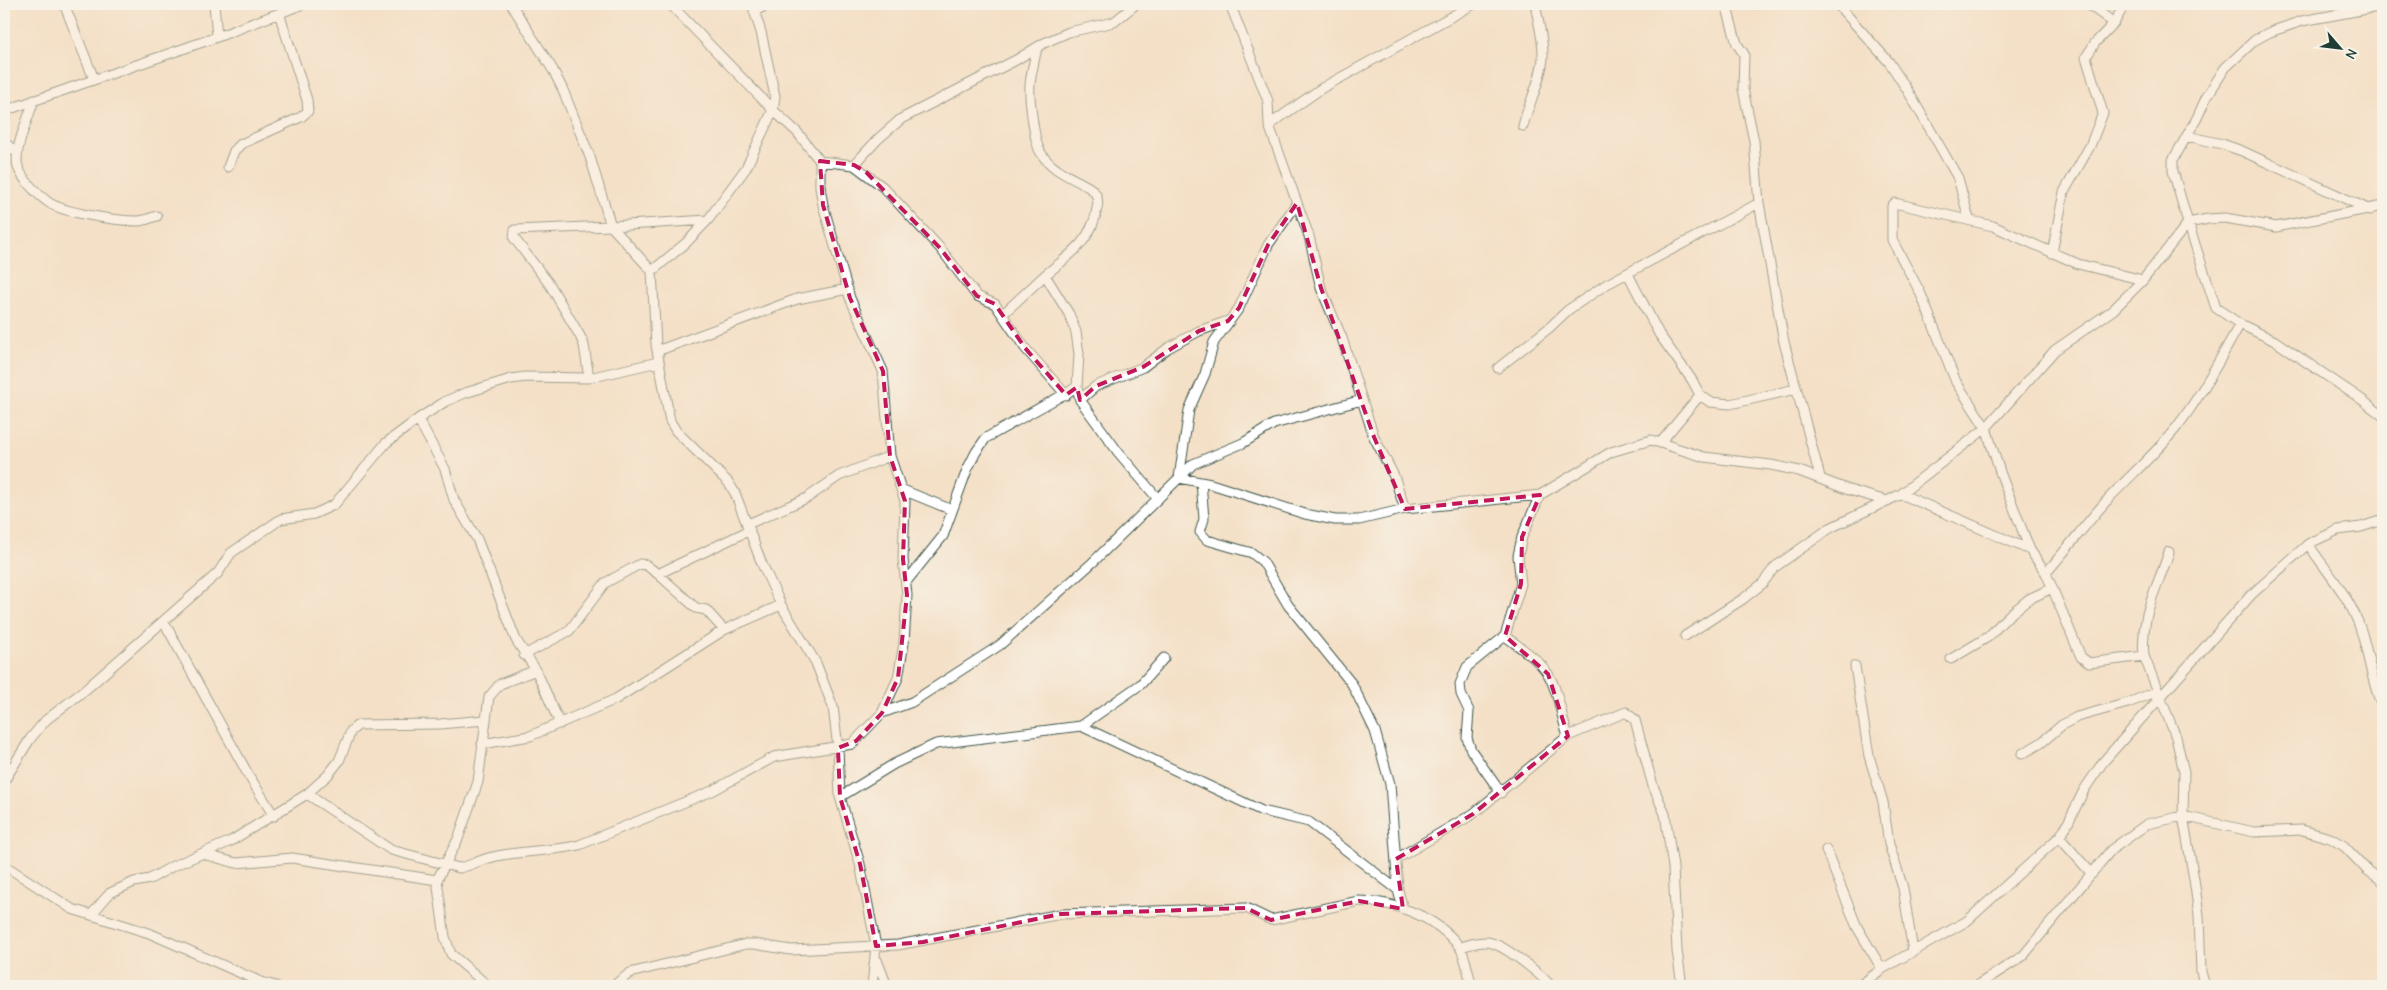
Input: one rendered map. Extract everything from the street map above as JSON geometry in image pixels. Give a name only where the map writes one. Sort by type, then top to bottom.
[{"type":"street","points":[[64,4],[94,79]]},
{"type":"street","points":[[214,4],[217,37]]},
{"type":"street","points":[[4,111],[217,37],[303,4]]},
{"type":"street","points":[[511,4],[553,70],[563,90],[590,157],[611,226],[652,271],[658,362],[672,426],[731,486],[749,527],[762,564],[781,605],[819,670],[833,707],[838,748],[840,797],[860,864],[876,946],[872,986]]},
{"type":"street","points":[[307,794],[391,850],[459,868],[493,856],[563,849],[579,845],[712,790],[774,757],[838,748],[856,741],[882,712],[893,692],[901,662],[907,595],[903,559],[906,508],[903,490],[890,456],[883,371],[848,289],[823,204],[820,187],[820,161],[797,132],[772,110],[670,4]]},
{"type":"street","points":[[652,271],[686,243],[708,220],[746,168],[772,110],[775,96],[754,8],[769,4]]},
{"type":"street","points":[[854,165],[878,139],[901,120],[1037,47],[1069,32],[1114,22],[1136,4]]},
{"type":"street","points":[[1230,4],[1268,101],[1269,125],[1309,236],[1321,288],[1342,338],[1374,437],[1394,476],[1405,509]]},
{"type":"street","points":[[1269,125],[1322,88],[1474,4]]},
{"type":"street","points":[[1523,126],[1527,109],[1539,78],[1543,58],[1535,4]]},
{"type":"street","points":[[1726,4],[1737,44],[1744,54],[1743,89],[1754,141],[1759,203],[1784,342],[1820,477]]},
{"type":"street","points":[[1837,4],[1889,62],[1908,91],[1958,178],[1969,219]]},
{"type":"street","points":[[2088,4],[2114,23]]},
{"type":"street","points":[[2052,253],[2064,192],[2090,146],[2103,112],[2086,57],[2094,42],[2114,23],[2124,4]]},
{"type":"street","points":[[2383,6],[2302,21],[2270,32],[2255,40],[2225,68],[2172,160],[2173,171],[2188,223],[2216,308],[2240,324],[2275,341],[2362,398],[2383,416]]},
{"type":"street","points":[[228,167],[230,158],[241,144],[301,117],[308,111],[307,100],[279,13]]},
{"type":"street","points":[[1003,314],[1045,275],[1076,250],[1096,222],[1097,195],[1091,189],[1050,165],[1039,151],[1030,85],[1037,47]]},
{"type":"street","points":[[34,100],[17,153],[18,167],[25,178],[47,202],[60,208],[121,220],[140,221],[156,216]]},
{"type":"street","points":[[2187,136],[2242,151],[2371,210]]},
{"type":"street","points":[[4,142],[17,153]]},
{"type":"street","points":[[820,161],[854,165],[883,187],[940,248],[977,296],[995,304],[1025,348],[1066,395]]},
{"type":"street","points":[[1498,368],[1549,328],[1568,310],[1607,284],[1759,203]]},
{"type":"street","points":[[2143,280],[2078,264],[1993,226],[1894,203],[1892,206],[1892,240],[1920,292],[1956,382],[1986,428],[2000,472],[2030,550],[2046,572],[2084,661],[2089,663],[2144,656]]},
{"type":"street","points":[[1179,478],[1189,410],[1205,374],[1214,342],[1228,320],[1239,308],[1268,246],[1297,204]]},
{"type":"street","points":[[1685,636],[1743,599],[1762,584],[1775,567],[1830,528],[1901,494],[1986,428],[2055,350],[2113,310],[2143,280],[2188,223],[2225,218],[2276,227],[2371,210],[2383,206]]},
{"type":"street","points":[[589,378],[584,345],[580,336],[550,285],[514,238],[516,230],[521,228],[611,226],[708,220]]},
{"type":"street","points":[[1628,274],[1659,334],[1692,380],[1700,395],[1710,402],[1730,404],[1796,389]]},
{"type":"street","points":[[1045,275],[1069,314],[1076,332],[1079,354],[1078,387],[1080,400],[1118,452],[1158,499]]},
{"type":"street","points":[[657,352],[797,299],[848,289]]},
{"type":"street","points":[[1080,400],[1096,386],[1143,367],[1168,348],[1199,331],[1228,320]]},
{"type":"street","points":[[2046,572],[2080,535],[2100,508],[2147,462],[2177,427],[2209,379],[2240,324]]},
{"type":"street","points":[[4,781],[43,723],[85,690],[164,622],[218,573],[231,553],[282,519],[314,514],[334,505],[386,443],[418,419],[465,393],[511,379],[525,377],[589,378],[658,362]]},
{"type":"street","points":[[906,582],[944,536],[967,470],[986,438],[1078,387]]},
{"type":"street","points":[[1661,442],[1700,395]]},
{"type":"street","points":[[882,712],[912,702],[1000,645],[1092,563],[1193,464],[1243,443],[1274,424],[1362,400]]},
{"type":"street","points":[[418,419],[445,469],[454,500],[477,539],[516,640],[524,655],[536,670],[560,724]]},
{"type":"street","points":[[1179,478],[1211,484],[1305,514],[1335,520],[1359,520],[1405,509],[1540,495],[1611,452],[1651,440],[1704,457],[1771,465],[1820,477],[1849,490],[1887,501]]},
{"type":"street","points":[[658,574],[807,498],[839,476],[890,456]]},
{"type":"street","points":[[1201,482],[1204,519],[1200,532],[1202,536],[1206,540],[1252,554],[1263,562],[1288,605],[1352,684],[1375,731],[1390,784],[1398,890],[1403,909]]},
{"type":"street","points":[[903,490],[952,510]]},
{"type":"street","points":[[1901,494],[2030,550]]},
{"type":"street","points":[[1501,793],[1472,750],[1468,738],[1469,711],[1461,694],[1460,684],[1467,667],[1505,636],[1521,584],[1518,556],[1522,536],[1540,495]]},
{"type":"street","points":[[1859,986],[1882,969],[1967,921],[2059,837],[2065,829],[2084,790],[2103,762],[2159,694],[2213,640],[2251,595],[2308,544],[2338,530],[2361,527],[2383,520]]},
{"type":"street","points":[[2308,544],[2347,601],[2358,622],[2375,690],[2383,708]]},
{"type":"street","points":[[2169,552],[2145,618],[2142,637],[2144,656],[2176,737],[2184,772],[2183,816],[2199,916],[2201,972],[2205,986]]},
{"type":"street","points":[[524,655],[569,631],[605,583],[640,564],[646,565],[658,574],[696,608],[706,610],[724,630]]},
{"type":"street","points":[[1951,659],[1988,637],[2008,616],[2029,599],[2052,588]]},
{"type":"street","points":[[482,744],[522,738],[560,724],[616,699],[724,630],[781,605]]},
{"type":"street","points":[[164,622],[249,776],[274,816]]},
{"type":"street","points":[[1505,636],[1539,663],[1548,674],[1556,690],[1568,736]]},
{"type":"street","points":[[840,797],[894,764],[936,744],[1081,726],[1140,684],[1164,658]]},
{"type":"street","points":[[1855,666],[1869,756],[1883,802],[1889,844],[1903,888],[1913,952]]},
{"type":"street","points":[[488,986],[451,954],[445,937],[437,880],[461,832],[478,782],[489,697],[496,688],[536,670]]},
{"type":"street","points":[[2022,754],[2041,744],[2062,724],[2076,717],[2159,694]]},
{"type":"street","points":[[1396,859],[1473,814],[1501,793],[1568,736],[1615,718],[1622,713],[1631,714],[1635,720],[1653,786],[1665,814],[1673,867],[1677,951],[1682,986]]},
{"type":"street","points":[[91,915],[110,893],[134,882],[150,879],[173,866],[231,841],[307,794],[334,768],[346,748],[351,731],[358,725],[440,724],[485,720]]},
{"type":"street","points":[[1081,726],[1262,811],[1272,815],[1309,822],[1398,890]]},
{"type":"street","points":[[1976,986],[2023,956],[2112,850],[2147,824],[2183,816],[2254,832],[2302,830],[2330,838],[2344,846],[2367,870],[2383,881]]},
{"type":"street","points":[[2059,837],[2092,874]]},
{"type":"street","points":[[1826,850],[1857,927],[1882,969]]},
{"type":"street","points":[[203,854],[236,863],[292,858],[437,880]]},
{"type":"street","points":[[4,865],[72,909],[149,933],[261,982],[276,986]]},
{"type":"street","points":[[613,986],[626,976],[746,944],[791,950],[923,942],[1061,914],[1246,908],[1271,920],[1360,901],[1372,901],[1403,909],[1433,923],[1460,947],[1472,986]]},
{"type":"street","points":[[1460,947],[1479,942],[1497,944],[1536,972],[1551,986]]},
{"type":"street","points":[[876,959],[887,986]]},
{"type":"street","points":[[626,976],[627,986]]},
{"type":"highlighted area","points":[[820,161],[854,165],[866,172],[940,248],[977,296],[995,304],[1025,348],[1066,395],[1077,387],[1080,400],[1096,386],[1143,367],[1199,331],[1228,321],[1239,308],[1268,245],[1297,203],[1321,288],[1374,437],[1405,509],[1540,495],[1522,537],[1521,584],[1505,636],[1548,674],[1568,736],[1473,814],[1396,859],[1403,909],[1359,901],[1271,920],[1246,908],[1061,914],[923,942],[876,946],[860,864],[840,797],[838,748],[856,741],[882,713],[898,678],[907,595],[903,559],[905,501],[890,456],[883,371],[850,298],[823,205]]}]
